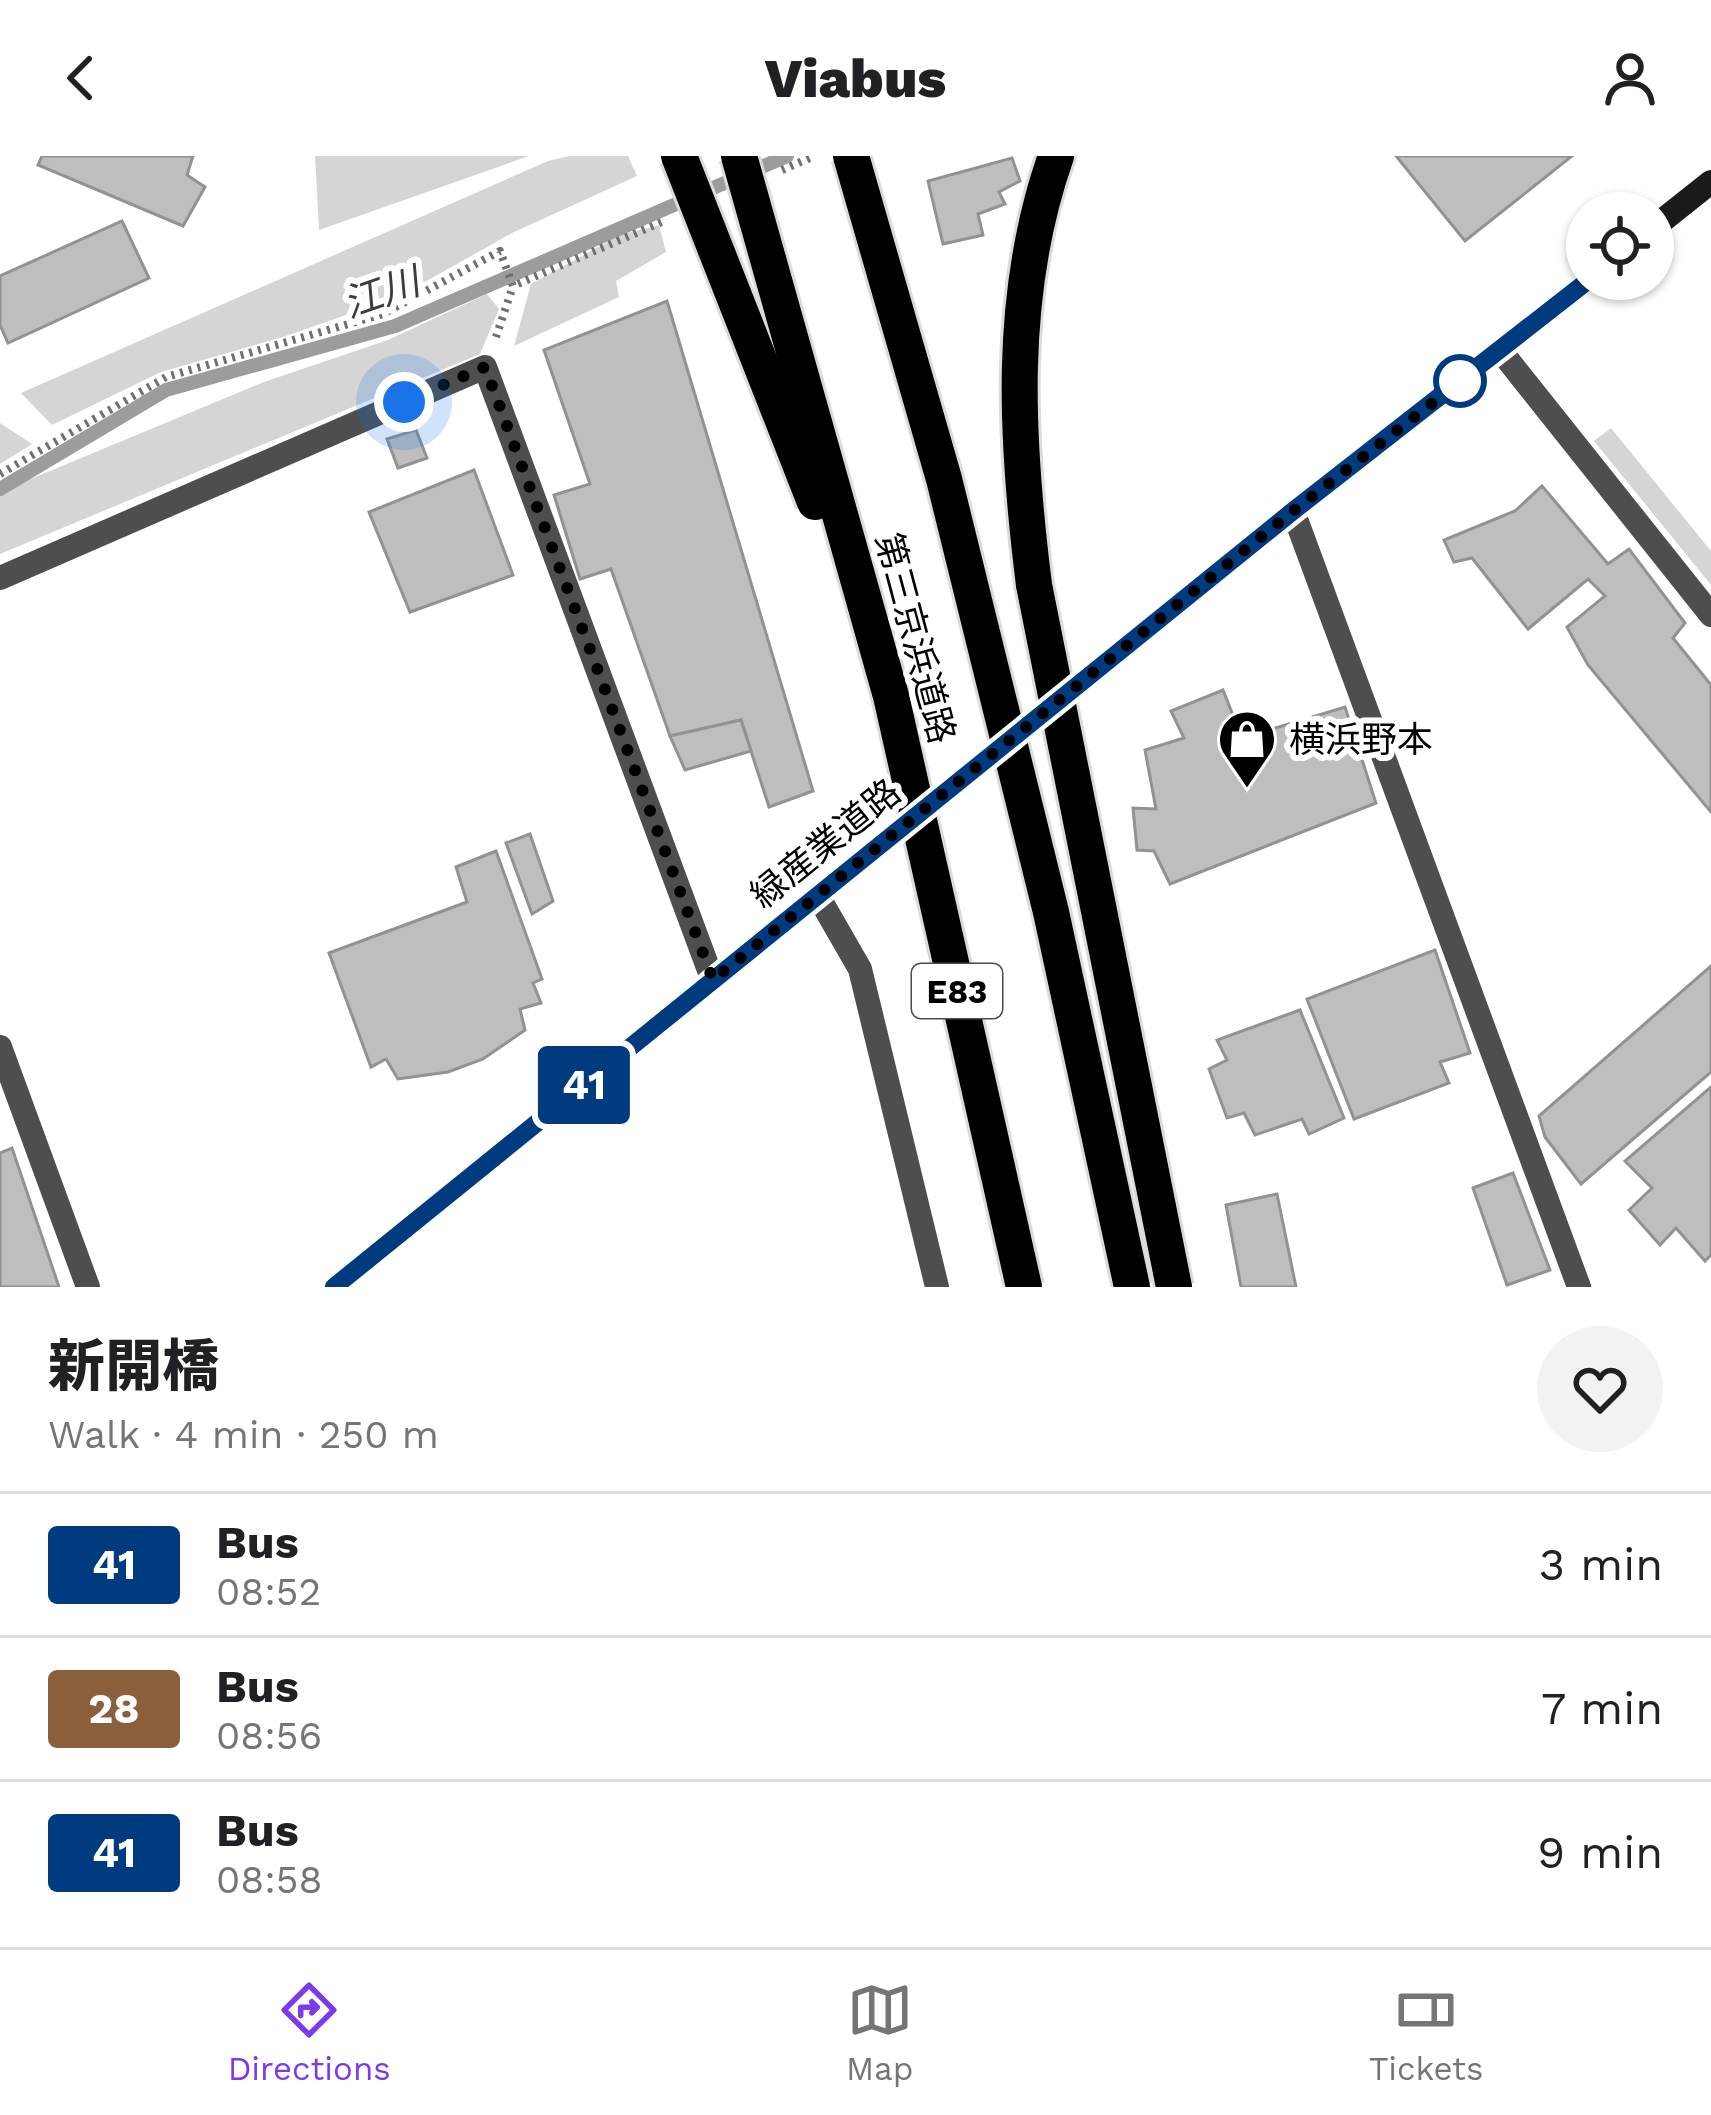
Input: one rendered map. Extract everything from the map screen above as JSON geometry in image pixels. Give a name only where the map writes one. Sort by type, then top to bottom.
[{"type":"highway","points":[[679,156],[891,696]]},
{"type":"highway","name":"第三京浜道路","points":[[739,156],[891,696],[1024,1287]]},
{"type":"highway","name":"第三京浜道路","points":[[851,156],[961,548],[1051,912],[1132,1287]]},
{"type":"highway","points":[[1056,156],[1040,200],[1022,290],[1021,486],[1034,585],[1174,1287]]},
{"type":"main road","points":[[1674,211],[1711,182]]},
{"type":"main road","name":"緑産業道路","points":[[334,1287],[1293,511],[1566,297]]},
{"type":"street","points":[[1500,350],[1711,615]]},
{"type":"street","points":[[0,578],[485,367],[713,980]]},
{"type":"street","points":[[1293,511],[1580,1287]]},
{"type":"street","points":[[818,896],[860,969],[937,1287]]},
{"type":"street","points":[[0,1048],[88,1287]]},
{"type":"path","points":[[0,474],[166,377],[383,314],[500,251],[512,284],[485,367]]},
{"type":"shaded area","points":[[315,156],[529,156],[319,230]]},
{"type":"shaded area","points":[[569,156],[628,156],[637,176],[512,233],[398,297],[161,372],[52,425],[21,393],[548,161]]},
{"type":"shaded area","points":[[659,225],[666,252],[616,281],[619,297],[514,346],[531,284],[620,235]]},
{"type":"shaded area","points":[[487,294],[499,309],[480,354],[0,554],[0,494],[9,488],[264,382],[388,340]]},
{"type":"shaded area","points":[[0,423],[32,444],[0,464]]},
{"type":"shaded area","points":[[1611,428],[1711,551],[1711,585],[1594,441]]},
{"type":"building","points":[[42,156],[193,156],[187,175],[205,187],[183,226],[38,165]]},
{"type":"building","points":[[1396,156],[1572,156],[1465,241]]},
{"type":"building","points":[[1012,158],[1020,181],[999,192],[1005,204],[978,214],[983,235],[943,244],[928,181]]},
{"type":"building","points":[[122,221],[149,278],[8,343],[0,325],[0,276]]},
{"type":"building","points":[[667,301],[813,791],[769,807],[741,720],[670,736],[611,569],[580,579],[554,495],[590,484],[544,350]]},
{"type":"building","points":[[416,430],[427,458],[398,468],[387,439]]},
{"type":"building","points":[[474,470],[513,575],[410,612],[369,512]]},
{"type":"building","points":[[1542,486],[1608,564],[1629,549],[1685,623],[1673,638],[1711,685],[1711,812],[1588,665],[1567,627],[1605,596],[1588,579],[1528,629],[1472,558],[1454,562],[1444,540],[1515,511]]},
{"type":"building","points":[[1223,690],[1242,738],[1345,707],[1376,803],[1170,884],[1154,851],[1137,850],[1133,808],[1156,809],[1145,750],[1184,738],[1171,711]]},
{"type":"building","points":[[741,720],[751,751],[685,770],[670,736]]},
{"type":"building","points":[[530,834],[553,901],[532,914],[506,843]]},
{"type":"building","points":[[496,851],[542,979],[533,983],[541,1003],[520,1009],[525,1030],[483,1059],[448,1072],[398,1079],[386,1059],[371,1067],[329,953],[467,902],[456,867]]},
{"type":"building","points":[[1435,950],[1470,1053],[1440,1062],[1449,1083],[1354,1119],[1307,999]]},
{"type":"building","points":[[1711,966],[1711,1072],[1581,1184],[1545,1137],[1539,1116]]},
{"type":"building","points":[[1300,1010],[1344,1118],[1309,1134],[1302,1119],[1255,1135],[1244,1113],[1227,1118],[1209,1069],[1227,1060],[1217,1040]]},
{"type":"building","points":[[1711,1087],[1711,1255],[1705,1261],[1676,1228],[1660,1245],[1629,1210],[1652,1188],[1625,1161]]},
{"type":"building","points":[[12,1148],[59,1287],[0,1287],[0,1153]]},
{"type":"building","points":[[1513,1173],[1550,1270],[1507,1285],[1473,1188]]},
{"type":"building","points":[[1277,1194],[1296,1287],[1241,1287],[1226,1205]]},
{"type":"waterway","name":"江川","points":[[0,489],[166,390],[395,326],[787,156]]},
{"type":"bus line","name":"41","points":[[334,1287],[1293,511],[1566,298]]},
{"type":"place","name":"横浜野本","points":[[1247,790]]},
{"type":"route","points":[[404,402],[485,367],[713,980],[1466,377],[1460,381]]}]
